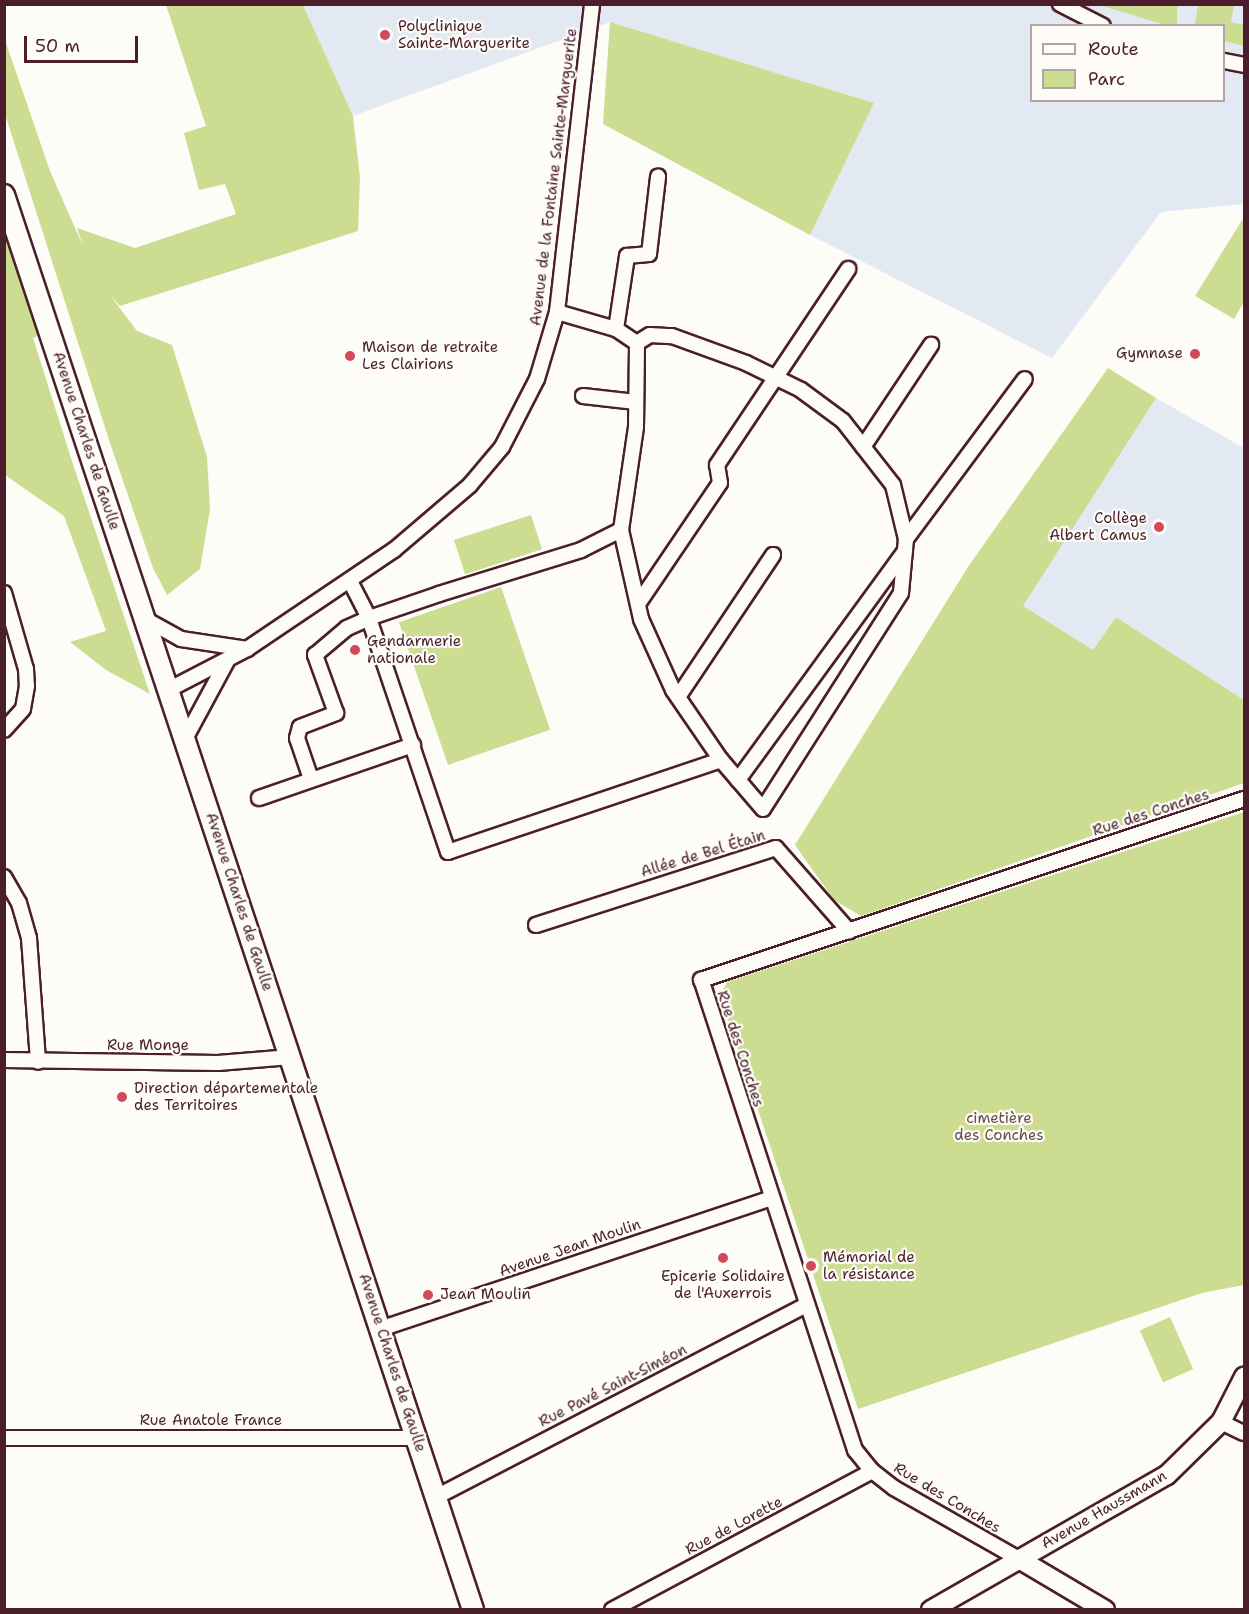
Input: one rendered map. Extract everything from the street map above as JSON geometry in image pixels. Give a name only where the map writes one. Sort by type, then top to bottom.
[{"type":"main road","name":"Avenue Charles de Gaulle","points":[[4,195],[473,1610]]},
{"type":"street","name":"Avenue de la Fontaine Sainte-Marguerite","points":[[168,690],[247,650],[350,581],[448,505],[486,467],[520,415],[537,379],[556,312],[592,4]]},
{"type":"street","points":[[1060,4],[1099,24]]},
{"type":"street","points":[[1225,60],[1245,65]]},
{"type":"street","points":[[616,329],[627,256],[649,254],[658,177]]},
{"type":"street","points":[[638,604],[720,483],[717,465],[773,376],[848,268]]},
{"type":"street","points":[[556,312],[616,329],[638,343]]},
{"type":"street","points":[[650,334],[672,336],[773,376],[801,390],[843,421],[892,485],[905,545],[902,593],[763,809],[721,760],[678,697],[638,604],[621,530],[636,402],[638,343],[650,334]]},
{"type":"street","points":[[863,447],[931,345]]},
{"type":"street","points":[[738,780],[1025,379]]},
{"type":"street","points":[[583,396],[636,402]]},
{"type":"street","points":[[311,779],[297,738],[300,727],[336,713],[315,654],[347,628],[369,618],[581,550],[621,530]]},
{"type":"street","points":[[678,697],[773,555]]},
{"type":"street","points":[[350,581],[369,618],[448,852],[721,760]]},
{"type":"street","points":[[4,593],[26,669],[27,686],[23,709],[4,729]]},
{"type":"street","points":[[145,620],[181,639],[247,650]]},
{"type":"street","points":[[185,739],[227,661]]},
{"type":"street","points":[[259,798],[413,745]]},
{"type":"street","name":"Rue des Conches","points":[[1019,1559],[872,1471],[852,1442],[701,980],[1245,799]]},
{"type":"street","name":"Allée de Bel Étain","points":[[536,925],[776,848],[849,931]]},
{"type":"street","points":[[4,877],[19,903],[29,938],[38,1062]]},
{"type":"street","name":"Rue Monge","points":[[4,1060],[218,1063],[291,1057]]},
{"type":"street","name":"Avenue Jean Moulin","points":[[380,1329],[771,1198]]},
{"type":"street","name":"Rue Pavé Saint-Siméon","points":[[436,1497],[806,1306]]},
{"type":"street","name":"Avenue Haussmann","points":[[931,1610],[1167,1475],[1221,1422],[1245,1377]]},
{"type":"street","points":[[1221,1422],[1245,1433]]},
{"type":"street","name":"Rue Anatole France","points":[[4,1438],[417,1438]]},
{"type":"street","name":"Rue de Lorette","points":[[612,1610],[872,1471]]},
{"type":"street","points":[[1019,1559],[1106,1610]]},
{"type":"shaded area","points":[[303,5],[1244,5],[1244,204],[1161,212],[1052,358],[810,235],[874,103],[610,22],[353,116]]},
{"type":"shaded area","name":"Collège Albert Camus","points":[[1156,398],[1244,448],[1244,700],[1116,617],[1093,650],[1022,606]]},
{"type":"green space","points":[[166,5],[303,5],[353,116],[360,178],[358,231],[120,306],[110,295],[137,331],[172,345],[207,457],[210,509],[200,569],[167,595],[153,568],[110,443],[4,111],[5,40],[50,171],[83,246],[77,228],[135,248],[236,214],[225,184],[199,190],[184,133],[206,126]]},
{"type":"green space","points":[[1100,5],[1177,5],[1177,24],[1162,24]]},
{"type":"green space","points":[[1198,5],[1234,5],[1231,22],[1244,25],[1244,46],[1225,41],[1225,24],[1195,24]]},
{"type":"green space","points":[[610,22],[874,103],[810,235],[603,124]]},
{"type":"green space","points":[[1244,217],[1244,302],[1234,319],[1195,296]]},
{"type":"green space","points":[[4,233],[39,335],[33,338],[71,458],[150,694],[106,670],[70,642],[106,631],[64,516],[5,475]]},
{"type":"green space","points":[[1108,368],[1156,398],[1023,606],[1093,650],[1116,617],[1244,700],[1244,783],[861,916],[834,900],[795,845],[968,567]]},
{"type":"green space","points":[[531,515],[542,549],[465,574],[454,540]]},
{"type":"green space","points":[[501,587],[550,730],[448,765],[399,622]]},
{"type":"green space","name":"cimetière des Conches","points":[[1244,812],[1244,1285],[1202,1293],[858,1409],[720,996],[727,982]]},
{"type":"green space","points":[[1170,1317],[1193,1369],[1163,1382],[1140,1330]]},
{"type":"place","name":"Polyclinique Sainte-Marguerite","points":[[385,35]]},
{"type":"place","name":"Gymnase","points":[[1195,354]]},
{"type":"place","name":"Maison de retraite Les Clairions","points":[[350,356]]},
{"type":"place","name":"Collège Albert Camus","points":[[1159,527]]},
{"type":"place","name":"Gendarmerie nationale","points":[[355,650]]},
{"type":"place","name":"Direction départementale des Territoires","points":[[122,1097]]},
{"type":"place","name":"Epicerie Solidaire de l'Auxerrois","points":[[723,1258]]},
{"type":"place","name":"Mémorial de la résistance","points":[[811,1266]]},
{"type":"place","name":"Jean Moulin","points":[[428,1295]]}]
